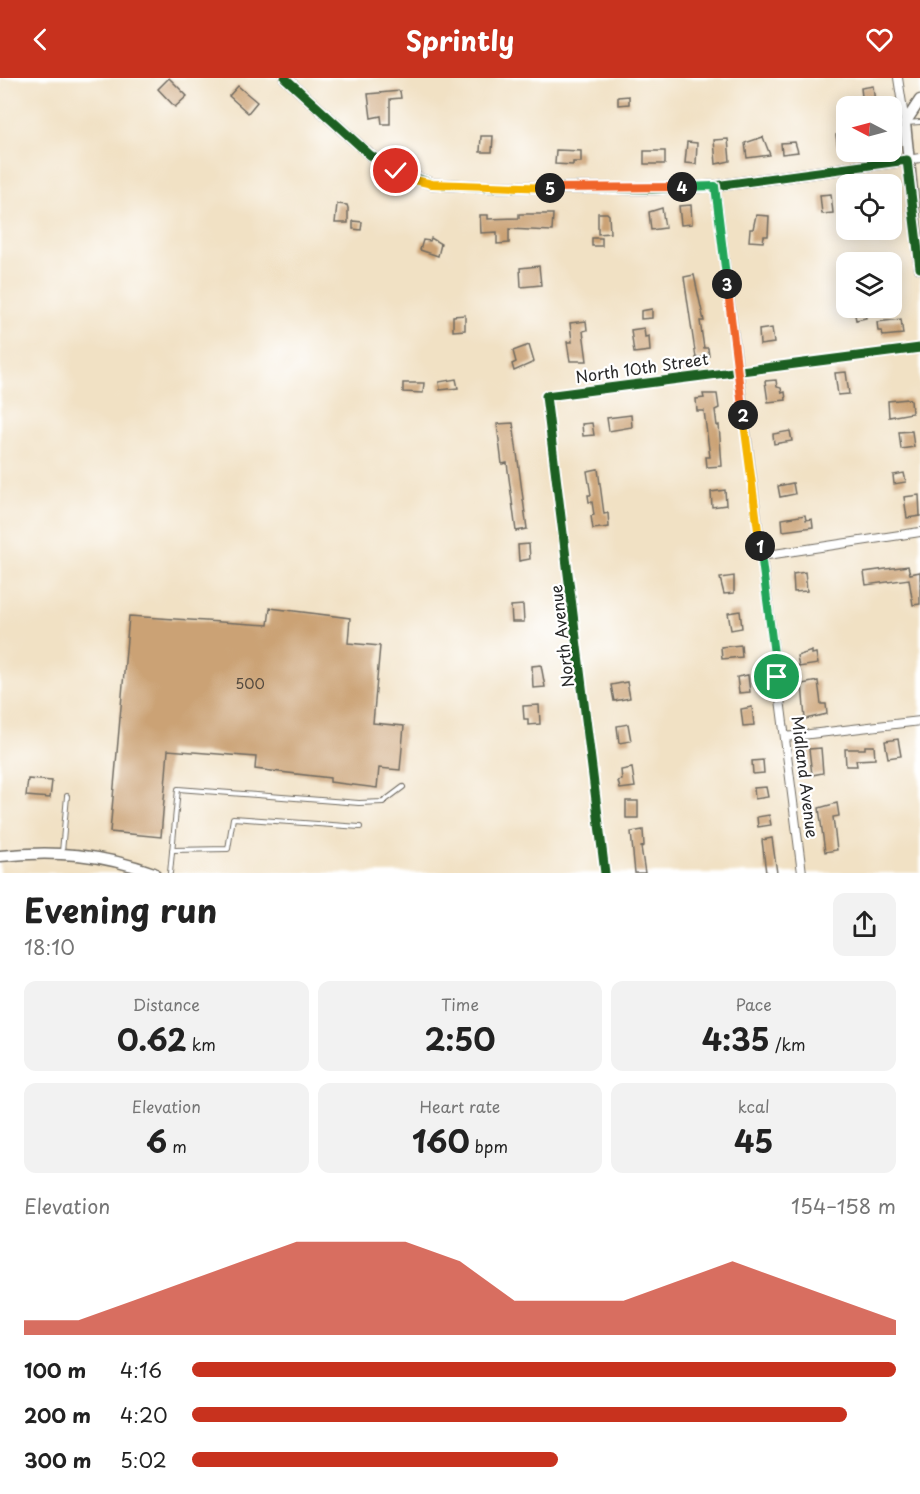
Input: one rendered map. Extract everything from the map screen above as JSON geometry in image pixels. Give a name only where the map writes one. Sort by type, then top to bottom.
[{"type":"street","points":[[285,78],[370,155],[415,180],[432,184],[643,189],[715,186],[920,158]]},
{"type":"street","points":[[898,78],[920,268]]},
{"type":"street","points":[[905,123],[920,100]]},
{"type":"street","name":"Midland Avenue","points":[[715,186],[802,873]]},
{"type":"street","name":"North 10th Street","points":[[546,396],[920,348]]},
{"type":"street","name":"North Avenue","points":[[546,396],[605,873]]},
{"type":"street","points":[[761,556],[920,532]]},
{"type":"street","points":[[785,737],[920,721]]},
{"type":"street","points":[[0,856],[62,853],[107,858],[154,873]]},
{"type":"lane","points":[[905,123],[920,123]]},
{"type":"lane","points":[[170,873],[178,789],[359,803],[383,802],[403,787]]},
{"type":"lane","points":[[62,853],[67,796]]},
{"type":"lane","points":[[172,850],[228,849],[233,818],[360,827]]},
{"type":"building","points":[[169,78],[187,96],[175,107],[158,89]]},
{"type":"building","points":[[238,86],[257,102],[248,113],[229,96]]},
{"type":"building","points":[[873,86],[874,96],[862,96],[861,88]]},
{"type":"building","points":[[400,91],[401,98],[390,99],[390,124],[382,124],[381,116],[371,118],[368,94]]},
{"type":"building","points":[[629,96],[629,104],[618,105],[618,97]]},
{"type":"building","points":[[481,136],[493,136],[492,152],[480,152]]},
{"type":"building","points":[[763,137],[770,155],[747,158],[745,143]]},
{"type":"building","points":[[728,139],[730,161],[716,164],[714,140]]},
{"type":"building","points":[[687,142],[697,143],[696,164],[685,163]]},
{"type":"building","points":[[795,142],[798,152],[782,154],[781,143]]},
{"type":"building","points":[[556,150],[581,151],[581,162],[573,162],[573,165],[555,164]]},
{"type":"building","points":[[644,151],[665,151],[665,164],[644,164]]},
{"type":"building","points":[[831,194],[833,213],[822,214],[820,195]]},
{"type":"building","points":[[337,204],[347,205],[348,223],[335,223]]},
{"type":"building","points":[[691,205],[692,224],[681,225],[679,206]]},
{"type":"building","points":[[662,208],[665,228],[651,230],[649,212]]},
{"type":"building","points":[[598,213],[609,215],[610,233],[598,234]]},
{"type":"building","points":[[519,214],[553,214],[552,231],[509,229],[509,243],[497,244],[497,232],[481,233],[480,215],[488,215],[488,219],[519,218]]},
{"type":"building","points":[[756,215],[769,216],[768,236],[764,236],[763,242],[749,241],[750,229],[753,229]]},
{"type":"building","points":[[353,221],[362,222],[361,230],[353,229]]},
{"type":"building","points":[[431,238],[441,244],[438,256],[420,250],[423,240],[430,241]]},
{"type":"building","points":[[592,238],[602,238],[602,246],[592,246]]},
{"type":"building","points":[[539,266],[541,285],[521,287],[520,268]]},
{"type":"building","points":[[694,275],[704,321],[700,321],[704,348],[708,348],[709,356],[696,358],[684,277]]},
{"type":"building","points":[[652,309],[652,318],[641,319],[641,311]]},
{"type":"building","points":[[465,315],[465,330],[453,331],[453,316]]},
{"type":"building","points":[[901,319],[903,334],[883,336],[882,331],[878,331],[877,322]]},
{"type":"building","points":[[586,321],[587,330],[583,331],[587,361],[570,361],[567,342],[572,342],[570,323]]},
{"type":"building","points":[[644,328],[645,337],[649,336],[650,351],[634,353],[631,330]]},
{"type":"building","points":[[772,328],[774,343],[760,345],[759,330]]},
{"type":"building","points":[[529,345],[534,362],[514,371],[512,364],[516,362],[513,351]]},
{"type":"building","points":[[846,372],[849,394],[838,395],[835,373]]},
{"type":"building","points":[[456,379],[458,388],[440,390],[439,382]]},
{"type":"building","points":[[776,380],[777,387],[781,388],[782,393],[785,392],[786,400],[768,402],[765,381]]},
{"type":"building","points":[[403,383],[424,383],[423,393],[403,392]]},
{"type":"building","points":[[703,394],[717,394],[719,408],[715,410],[717,426],[719,425],[722,466],[707,467],[706,457],[710,457],[704,411],[697,411],[696,399],[704,398]]},
{"type":"building","points":[[911,400],[912,413],[889,417],[888,401]]},
{"type":"building","points":[[631,415],[632,427],[609,431],[607,418]]},
{"type":"building","points":[[513,423],[527,529],[516,531],[507,463],[502,464],[497,424]]},
{"type":"building","points":[[592,423],[594,435],[583,436],[582,424]]},
{"type":"building","points":[[790,431],[792,441],[774,444],[773,434]]},
{"type":"building","points":[[912,431],[914,447],[901,449],[899,432]]},
{"type":"building","points":[[598,469],[604,514],[608,513],[609,527],[593,529],[591,516],[594,515],[592,502],[589,502],[588,495],[591,495],[587,471]]},
{"type":"building","points":[[904,473],[906,482],[894,484],[893,475]]},
{"type":"building","points":[[793,483],[795,494],[780,497],[778,486]]},
{"type":"building","points":[[725,490],[726,505],[712,507],[711,492]]},
{"type":"building","points":[[919,495],[920,516],[907,518],[904,497]]},
{"type":"building","points":[[805,515],[806,520],[812,519],[813,527],[783,531],[782,519]]},
{"type":"building","points":[[529,544],[530,559],[519,561],[518,545]]},
{"type":"building","points":[[908,566],[910,574],[920,572],[920,604],[913,605],[909,579],[866,585],[864,572]]},
{"type":"building","points":[[805,572],[807,591],[794,592],[793,574]]},
{"type":"building","points":[[734,576],[734,593],[724,594],[720,578]]},
{"type":"building","points":[[523,605],[524,622],[512,622],[511,606]]},
{"type":"building","points":[[270,608],[350,618],[348,643],[380,646],[373,723],[404,726],[400,770],[379,768],[377,788],[330,782],[330,778],[255,769],[256,757],[168,750],[161,837],[110,832],[129,616],[268,625]]},
{"type":"building","points":[[740,611],[742,628],[731,630],[728,613]]},
{"type":"building","points":[[741,645],[742,657],[722,659],[721,647]]},
{"type":"building","points":[[812,651],[812,654],[816,653],[818,664],[799,667],[797,656]]},
{"type":"building","points":[[541,665],[545,687],[533,688],[532,666]]},
{"type":"building","points":[[748,675],[750,692],[739,693],[737,677]]},
{"type":"building","points":[[818,681],[821,704],[826,704],[827,714],[805,719],[802,684]]},
{"type":"building","points":[[627,682],[630,698],[614,701],[611,685]]},
{"type":"building","points":[[539,705],[540,724],[528,725],[528,719],[524,719],[523,706]]},
{"type":"building","points":[[752,707],[754,725],[743,726],[741,709]]},
{"type":"building","points":[[628,724],[631,741],[619,743],[617,726]]},
{"type":"building","points":[[898,739],[901,756],[888,758],[885,741]]},
{"type":"building","points":[[865,746],[874,746],[875,759],[856,760],[857,766],[846,766],[845,749],[865,749]]},
{"type":"building","points":[[821,748],[823,773],[812,775],[809,749]]},
{"type":"building","points":[[763,760],[764,773],[753,774],[752,761]]},
{"type":"building","points":[[632,768],[635,787],[620,789],[618,781],[622,780],[621,770]]},
{"type":"building","points":[[28,779],[52,781],[50,798],[26,796]]},
{"type":"building","points":[[766,787],[768,797],[755,799],[754,788]]},
{"type":"building","points":[[626,801],[638,801],[638,818],[626,818]]},
{"type":"building","points":[[837,803],[839,816],[833,817],[837,850],[825,852],[819,808]]},
{"type":"building","points":[[769,815],[771,825],[758,827],[757,817]]},
{"type":"building","points":[[643,830],[644,846],[641,847],[645,873],[635,873],[631,832]]},
{"type":"building","points":[[772,838],[777,873],[766,873],[762,840]]},
{"type":"cycle path","points":[[285,78],[370,155],[396,171],[433,184],[652,189],[715,186],[907,160],[920,268]]},
{"type":"cycle path","points":[[605,873],[546,396],[920,348]]},
{"type":"route","points":[[396,171],[415,180],[432,184],[491,187],[652,189],[715,186],[777,677]]}]
